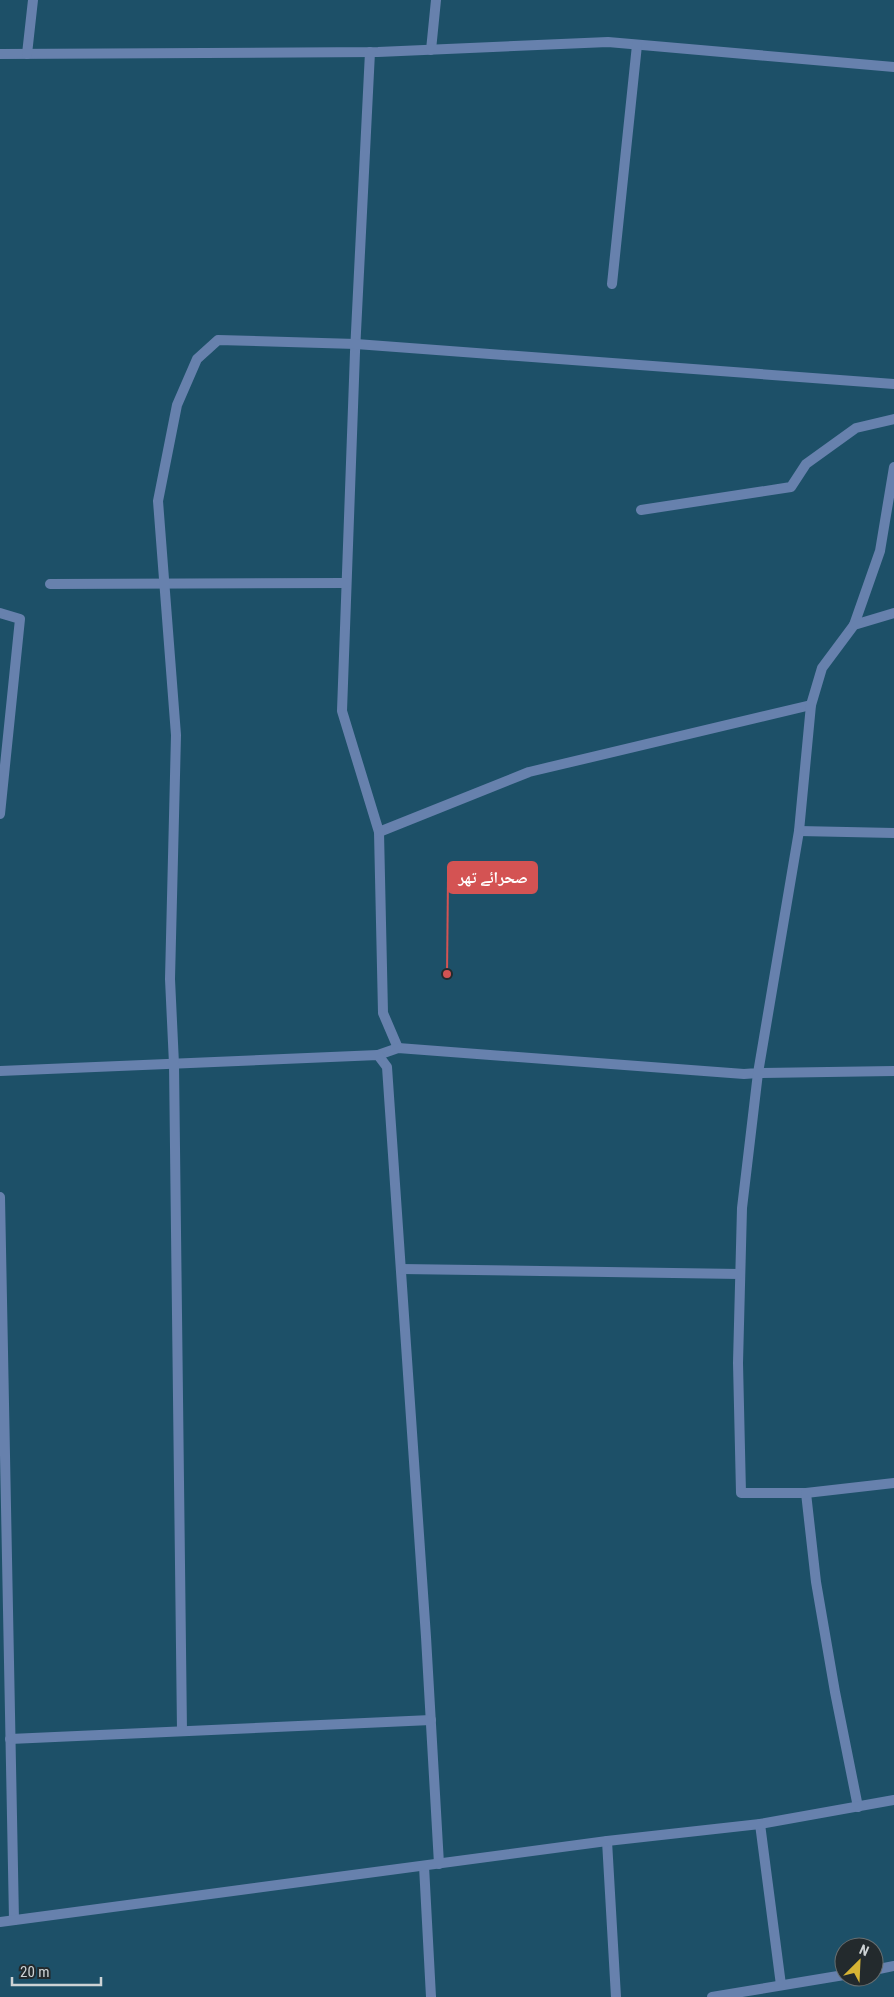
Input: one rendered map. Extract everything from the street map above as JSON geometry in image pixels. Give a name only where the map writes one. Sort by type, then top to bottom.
[{"type":"street","points":[[27,54],[33,0]]},
{"type":"street","points":[[431,50],[436,0]]},
{"type":"street","points":[[0,54],[370,52],[608,42],[894,67]]},
{"type":"street","points":[[612,284],[637,45]]},
{"type":"street","points":[[370,52],[356,344],[342,711],[379,832],[383,1013],[398,1048]]},
{"type":"street","points":[[182,1731],[174,1064],[170,979],[176,735],[158,501],[177,405],[197,359],[218,340],[356,344],[894,384]]},
{"type":"street","points":[[641,510],[791,487],[806,464],[856,428],[894,419]]},
{"type":"street","points":[[894,467],[880,551],[854,626],[822,668],[811,705],[799,831],[758,1073],[742,1208],[738,1363],[741,1493],[806,1493],[894,1483]]},
{"type":"street","points":[[50,584],[164,582],[346,584]]},
{"type":"street","points":[[0,613],[20,619],[0,814]]},
{"type":"street","points":[[854,626],[894,613]]},
{"type":"street","points":[[379,832],[529,772],[811,705]]},
{"type":"street","points":[[799,831],[894,833]]},
{"type":"street","points":[[0,1071],[378,1055],[398,1048],[744,1074],[894,1071]]},
{"type":"street","points":[[378,1055],[387,1067],[439,1864]]},
{"type":"street","points":[[0,1197],[14,1920]]},
{"type":"street","points":[[401,1269],[740,1274]]},
{"type":"street","points":[[806,1493],[816,1582],[835,1692],[858,1807]]},
{"type":"street","points":[[10,1739],[431,1720]]},
{"type":"street","points":[[0,1922],[607,1841],[760,1824],[894,1800]]},
{"type":"street","points":[[760,1824],[781,1985]]},
{"type":"street","points":[[607,1841],[616,1997]]},
{"type":"street","points":[[424,1866],[431,1997]]},
{"type":"street","points":[[712,1997],[834,1976]]},
{"type":"shaded area","points":[[0,0],[894,0],[894,1997],[0,1997]]},
{"type":"place","name":"صحرائے تھر","points":[[447,974]]}]
